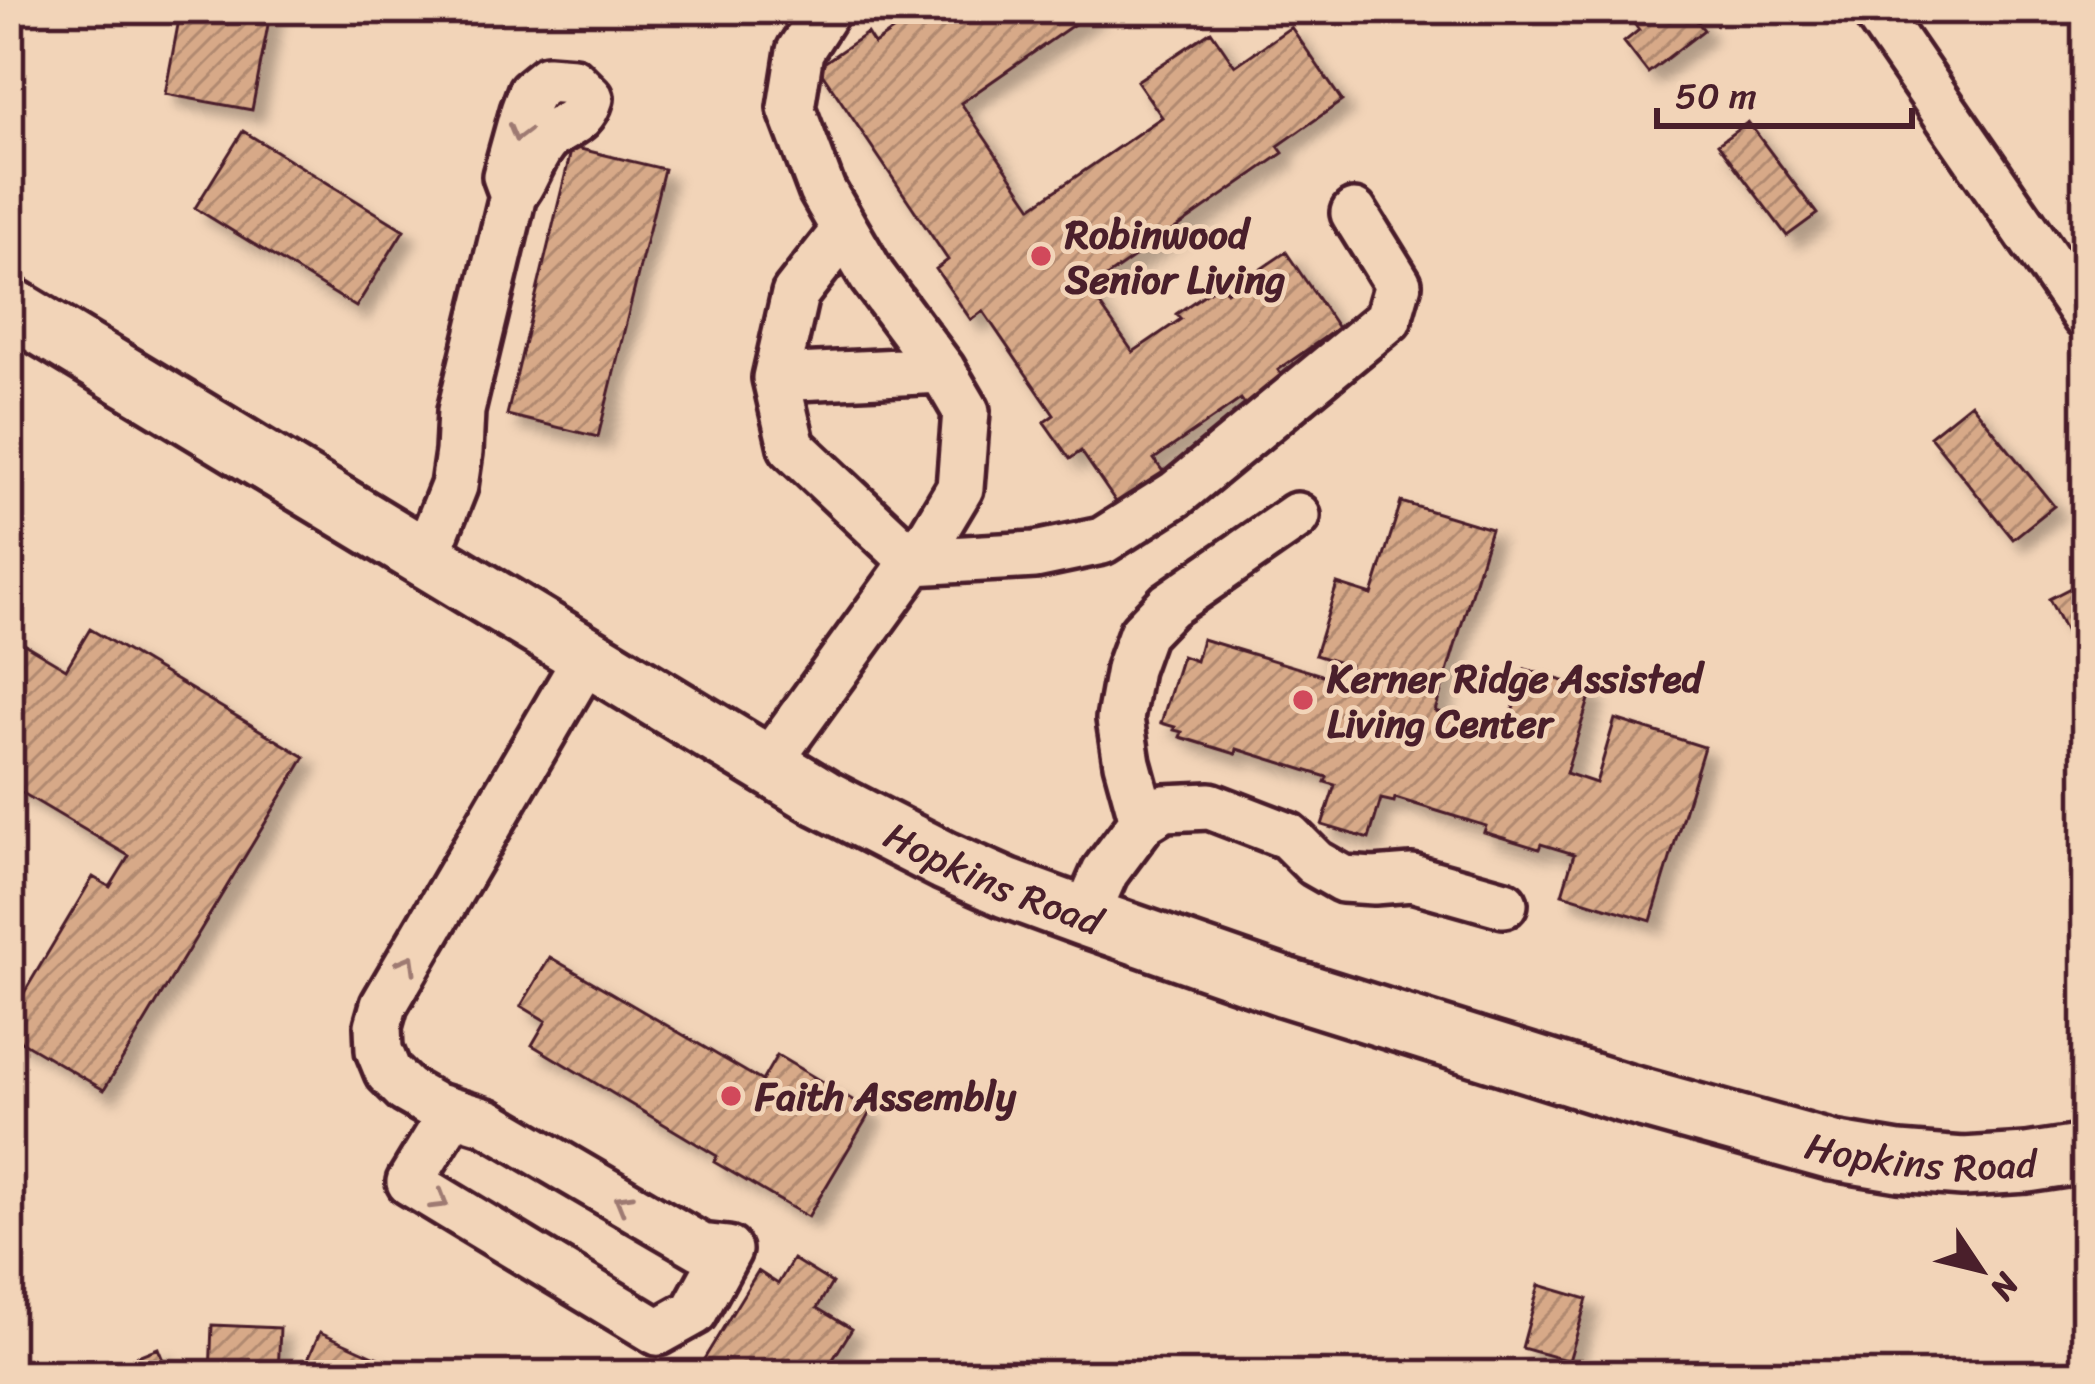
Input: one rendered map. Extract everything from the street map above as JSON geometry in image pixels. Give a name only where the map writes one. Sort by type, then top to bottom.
[{"type":"main road","name":"Hopkins Road","points":[[9,307],[766,766],[946,862],[1285,987],[1624,1093],[1833,1150],[1963,1167],[2086,1154]]},
{"type":"main road","points":[[9,342],[75,347]]},
{"type":"street","points":[[766,766],[914,562],[960,488],[966,411],[845,230],[822,190],[790,108],[800,51],[826,9]]},
{"type":"street","points":[[1874,9],[2084,311]]},
{"type":"street","points":[[425,559],[454,486],[460,411],[513,195]]},
{"type":"street","points":[[845,230],[794,294],[776,377],[792,447],[914,562],[1035,555],[1102,542],[1176,494],[1388,319],[1398,284],[1354,213]]},
{"type":"street","points":[[776,377],[942,370]]},
{"type":"street","points":[[1143,820],[1120,719],[1129,669],[1142,633],[1169,604],[1298,517]]},
{"type":"street","points":[[452,1113],[410,1183],[658,1332],[694,1312],[728,1250],[701,1247],[487,1122],[434,1106],[406,1090],[388,1072],[379,1050],[379,1017],[392,991],[587,657]]},
{"type":"street","points":[[1085,917],[1105,872],[1143,820],[1164,808],[1210,806],[1288,836],[1315,862],[1343,878],[1412,878],[1504,904]]},
{"type":"building","points":[[181,9],[271,9],[252,110],[165,94]]},
{"type":"building","name":"Robinwood Senior Living","points":[[924,9],[1096,9],[961,103],[1032,207],[1162,117],[1137,81],[1211,31],[1235,66],[1291,27],[1342,101],[1278,146],[1283,153],[1089,289],[1133,352],[1181,319],[1176,314],[1221,283],[1227,292],[1286,252],[1338,328],[1278,370],[1287,383],[1248,409],[1241,399],[1154,459],[1164,473],[1118,505],[1081,451],[1070,459],[1044,422],[1054,415],[983,311],[971,320],[936,269],[948,260],[818,67],[867,33],[874,44]]},
{"type":"building","points":[[1623,9],[1688,9],[1704,30],[1648,73],[1624,42],[1639,30]]},
{"type":"building","points":[[1748,122],[1817,214],[1787,236],[1718,144]]},
{"type":"building","points":[[243,131],[404,230],[356,307],[195,208]]},
{"type":"building","points":[[572,147],[664,169],[598,437],[507,415]]},
{"type":"building","points":[[1971,403],[2054,506],[2013,539],[1930,436]]},
{"type":"building","name":"Kerner Ridge Assisted Living Center","points":[[1401,502],[1491,529],[1435,711],[1506,733],[1525,669],[1592,690],[1566,773],[1596,783],[1615,719],[1704,747],[1651,921],[1562,894],[1574,854],[1484,832],[1486,826],[1395,798],[1394,802],[1381,799],[1369,839],[1322,825],[1335,785],[1325,782],[1327,777],[1180,737],[1182,732],[1161,723],[1182,656],[1196,661],[1202,639],[1345,682],[1350,666],[1315,655],[1337,584],[1372,595]]},
{"type":"building","points":[[2086,580],[2086,671],[2049,599]]},
{"type":"building","points":[[90,629],[305,757],[104,1090],[9,1034],[9,1018],[93,877],[110,887],[129,856],[9,785],[9,635],[66,669]]},
{"type":"building","name":"Faith Assembly","points":[[550,957],[762,1081],[777,1055],[871,1111],[808,1217],[714,1162],[717,1156],[532,1045],[546,1021],[521,1006]]},
{"type":"building","points":[[793,1259],[832,1283],[817,1308],[852,1329],[823,1375],[719,1375],[701,1364],[758,1271],[778,1284]]},
{"type":"building","points":[[1539,1285],[1587,1299],[1569,1361],[1522,1348]]},
{"type":"building","points":[[212,1325],[280,1328],[278,1375],[210,1375]]},
{"type":"building","points":[[320,1332],[385,1361],[379,1375],[301,1375]]},
{"type":"building","points":[[158,1348],[169,1375],[110,1375],[107,1368]]},
{"type":"place","name":"Robinwood Senior Living","points":[[1041,256]]},
{"type":"place","name":"Kerner Ridge Assisted Living Center","points":[[1303,700]]},
{"type":"place","name":"Faith Assembly","points":[[731,1096]]}]
